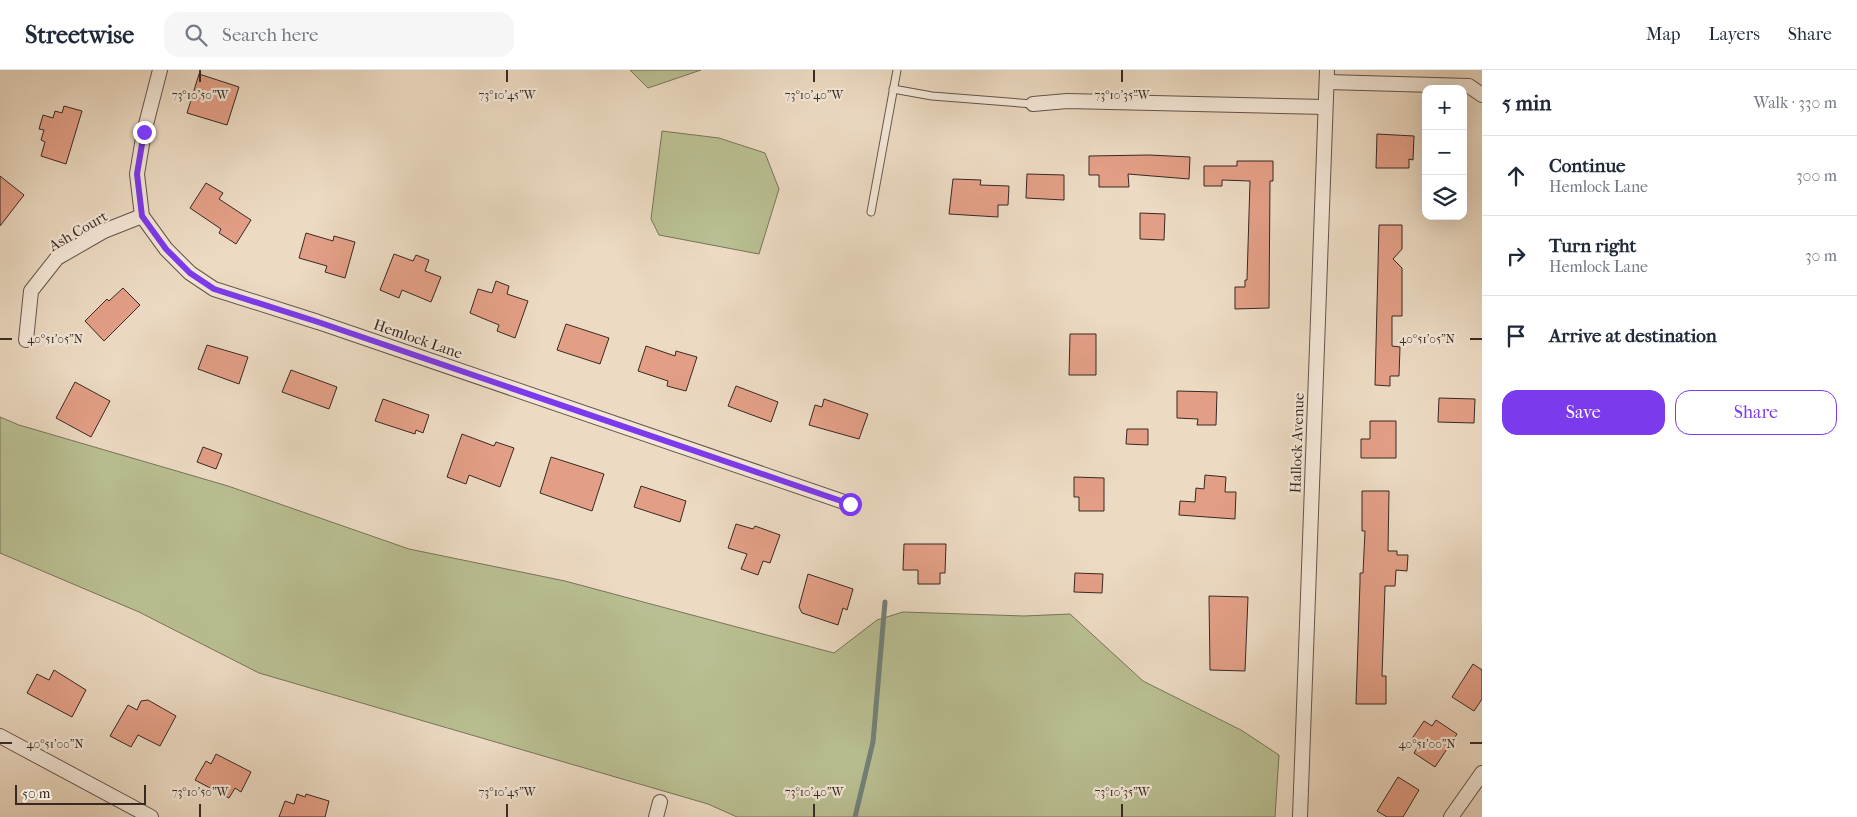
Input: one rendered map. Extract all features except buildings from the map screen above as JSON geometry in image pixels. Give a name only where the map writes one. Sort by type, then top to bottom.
[{"type":"street","name":"Hemlock Lane","points":[[160,70],[144,132],[137,174],[142,216],[166,249],[190,273],[214,289],[328,325],[850,504]]},
{"type":"street","points":[[1327,76],[1469,86],[1482,95]]},
{"type":"street","name":"Hallock Avenue","points":[[1300,817],[1327,76]]},
{"type":"street","points":[[1033,104],[1067,102],[1325,107]]},
{"type":"street","name":"Ash Court","points":[[26,340],[31,291],[57,258],[104,231],[142,216]]},
{"type":"street","points":[[0,736],[151,817]]},
{"type":"street","points":[[1451,817],[1482,773]]},
{"type":"street","points":[[656,817],[660,802]]},
{"type":"lane","points":[[871,212],[897,70]]},
{"type":"lane","points":[[894,89],[932,96],[1033,104]]},
{"type":"green space","points":[[630,70],[701,70],[648,88]]},
{"type":"green space","points":[[662,131],[719,138],[765,153],[779,189],[759,254],[659,235],[651,219]]},
{"type":"green space","points":[[0,417],[19,425],[228,486],[409,549],[565,581],[834,653],[877,620],[903,612],[1024,616],[1070,614],[1143,681],[1241,730],[1279,755],[1275,817],[737,817],[708,804],[259,673],[139,612],[0,553]]},
{"type":"waterway","points":[[855,817],[873,742],[885,602]]},
{"type":"route","points":[[144,132],[137,174],[142,216],[166,249],[190,273],[214,289],[318,322],[850,504]]}]
